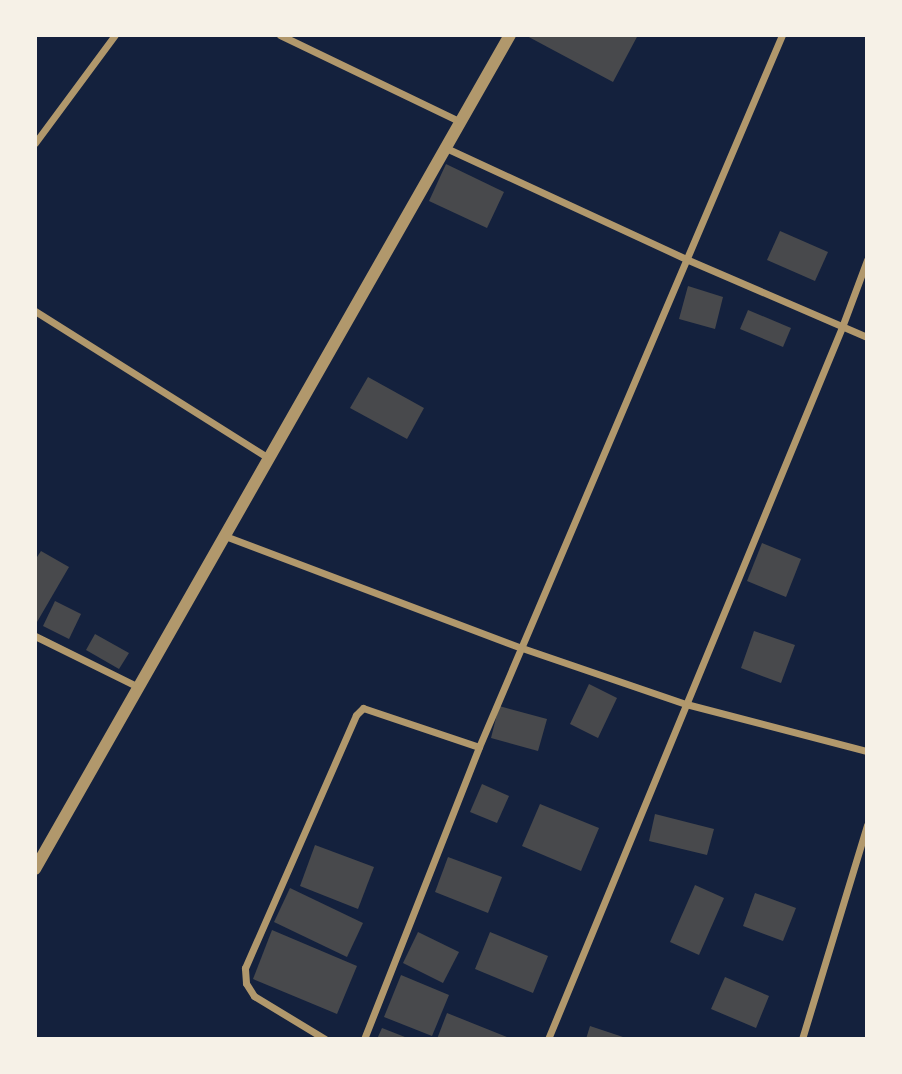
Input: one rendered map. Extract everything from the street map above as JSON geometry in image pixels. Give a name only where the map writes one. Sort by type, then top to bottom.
[{"type":"street","points":[[35,143],[115,35]]},
{"type":"street","points":[[280,35],[462,122]]},
{"type":"street","points":[[35,869],[225,536],[267,457],[510,35]]},
{"type":"street","points":[[364,1039],[479,747],[782,35]]},
{"type":"street","points":[[446,148],[685,259],[867,337]]},
{"type":"street","points":[[548,1039],[842,327],[867,260]]},
{"type":"street","points":[[35,311],[267,457]]},
{"type":"street","points":[[225,536],[522,648],[686,704],[867,751]]},
{"type":"street","points":[[35,636],[138,687]]},
{"type":"street","points":[[325,1039],[254,996],[246,983],[245,968],[356,715],[363,708],[479,747]]},
{"type":"street","points":[[802,1039],[867,825]]},
{"type":"building","points":[[525,35],[638,35],[613,82]]},
{"type":"building","points":[[446,164],[504,192],[487,228],[429,201]]},
{"type":"building","points":[[780,231],[828,252],[815,281],[767,260]]},
{"type":"building","points":[[688,286],[723,297],[715,329],[679,319]]},
{"type":"building","points":[[748,310],[791,328],[783,347],[740,329]]},
{"type":"building","points":[[368,377],[424,408],[407,439],[350,408]]},
{"type":"building","points":[[762,543],[801,559],[786,597],[747,581]]},
{"type":"building","points":[[41,551],[69,567],[37,622],[35,560]]},
{"type":"building","points":[[55,601],[81,614],[69,639],[43,626]]},
{"type":"building","points":[[754,631],[795,645],[781,683],[741,668]]},
{"type":"building","points":[[95,634],[129,653],[119,669],[86,650]]},
{"type":"building","points":[[589,684],[617,698],[598,738],[570,724]]},
{"type":"building","points":[[499,706],[547,719],[538,751],[491,738]]},
{"type":"building","points":[[482,784],[509,796],[497,823],[470,812]]},
{"type":"building","points":[[540,804],[599,828],[581,871],[522,846]]},
{"type":"building","points":[[655,814],[714,829],[707,855],[649,841]]},
{"type":"building","points":[[315,845],[374,867],[358,909],[300,886]]},
{"type":"building","points":[[448,857],[502,877],[488,913],[435,892]]},
{"type":"building","points":[[695,885],[724,898],[699,955],[670,942]]},
{"type":"building","points":[[290,888],[363,923],[347,957],[274,922]]},
{"type":"building","points":[[755,893],[796,908],[783,941],[743,926]]},
{"type":"building","points":[[272,930],[357,966],[337,1014],[253,979]]},
{"type":"building","points":[[418,932],[459,952],[443,983],[403,963]]},
{"type":"building","points":[[490,932],[548,956],[533,993],[475,969]]},
{"type":"building","points":[[401,975],[449,995],[432,1036],[384,1017]]},
{"type":"building","points":[[725,977],[769,996],[756,1028],[711,1009]]},
{"type":"building","points":[[447,1013],[512,1039],[437,1039]]},
{"type":"building","points":[[590,1026],[629,1039],[586,1039]]},
{"type":"building","points":[[382,1028],[410,1039],[377,1039]]}]
